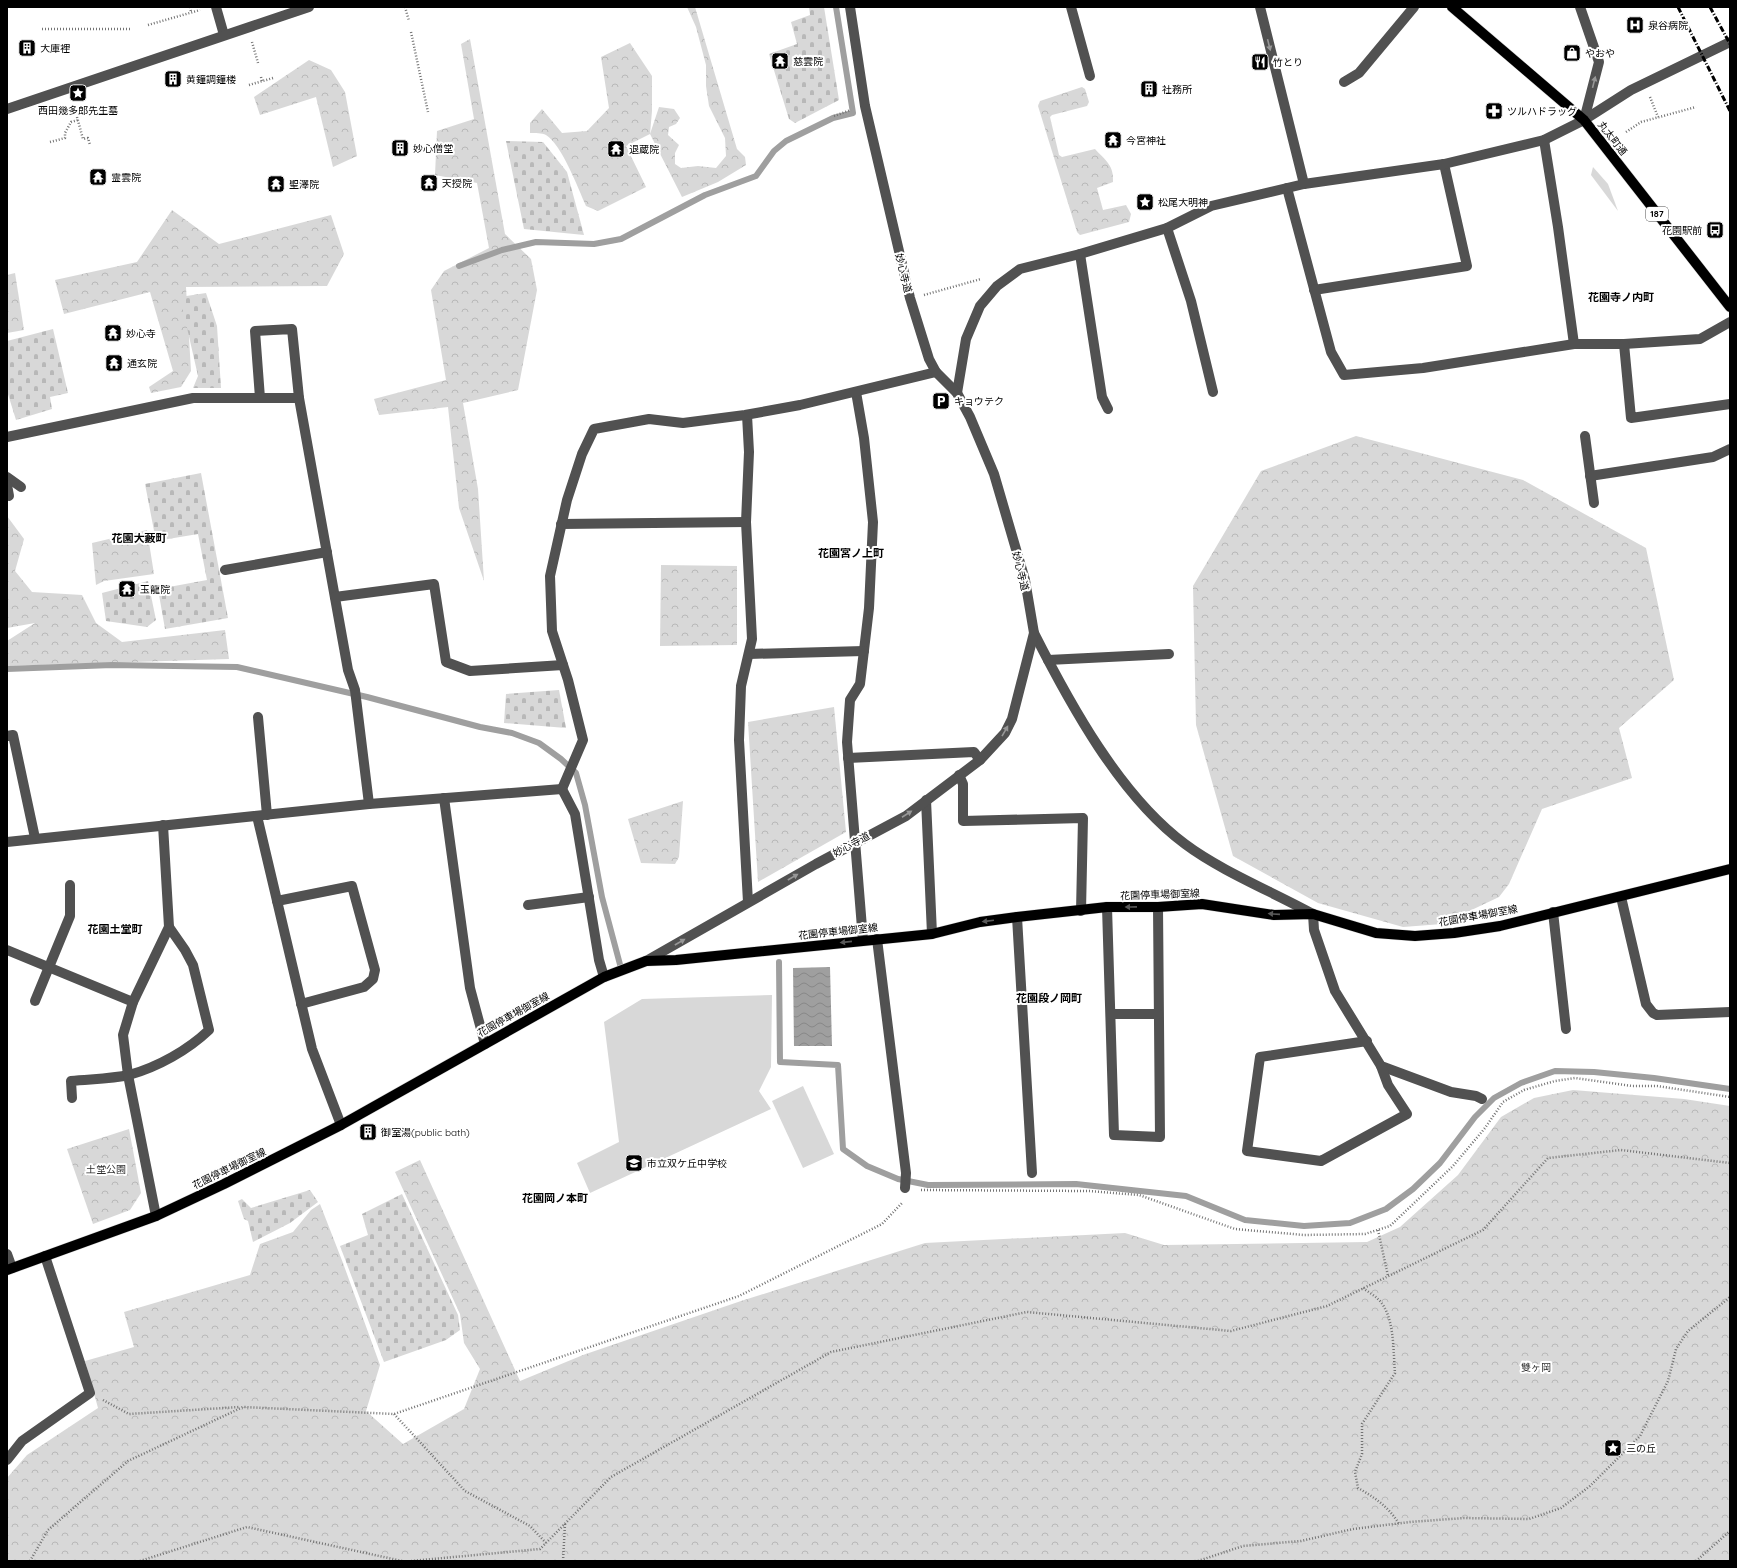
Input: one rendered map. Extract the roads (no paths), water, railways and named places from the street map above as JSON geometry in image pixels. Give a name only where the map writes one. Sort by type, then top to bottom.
[{"type":"main road","name":"丸太町通","points":[[1452,7],[1584,120],[1730,307]]},
{"type":"main road","name":"花園停車場御室線","points":[[9,1269],[156,1216],[224,1184],[340,1125],[606,976],[646,961],[676,960],[932,934],[980,922],[1107,907],[1158,907],[1202,904],[1274,915],[1313,914],[1376,933],[1415,936],[1454,933],[1500,926],[1730,869]]},
{"type":"street","points":[[216,7],[224,35]]},
{"type":"street","points":[[7,109],[309,7]]},
{"type":"street","name":"妙心寺道","points":[[646,961],[856,841],[906,816],[980,760],[1005,733],[1012,719],[1034,633],[1025,580],[994,474],[970,417],[957,392],[936,372],[929,359],[910,298],[865,106],[850,7]]},
{"type":"street","points":[[1071,7],[1090,76]]},
{"type":"street","points":[[1260,7],[1304,184]]},
{"type":"street","points":[[1344,82],[1358,73],[1414,7]]},
{"type":"street","points":[[1580,7],[1599,62],[1584,120]]},
{"type":"street","points":[[957,392],[966,339],[980,306],[997,286],[1020,269],[1080,254],[1167,228],[1211,206],[1304,184],[1444,164],[1544,140],[1584,120],[1631,90],[1730,42]]},
{"type":"street","points":[[1544,140],[1574,344]]},
{"type":"street","points":[[1314,290],[1466,266],[1444,164]]},
{"type":"street","points":[[1287,188],[1331,352],[1344,375],[1423,368],[1574,344],[1624,344],[1700,339],[1730,322]]},
{"type":"street","points":[[1167,228],[1191,301],[1213,392]]},
{"type":"street","points":[[1080,254],[1102,398],[1108,409]]},
{"type":"street","points":[[260,398],[255,331],[292,329],[299,398],[348,670],[356,690],[369,804]]},
{"type":"street","points":[[1624,344],[1631,418],[1730,404]]},
{"type":"street","points":[[562,789],[578,755],[583,740],[563,665],[552,631],[550,576],[567,500],[582,454],[594,429],[649,419],[683,423],[747,415],[856,392],[936,372]]},
{"type":"street","points":[[856,392],[864,438],[873,522],[869,608],[864,651],[860,684],[850,700],[847,742],[863,940]]},
{"type":"street","points":[[7,437],[193,398],[299,398]]},
{"type":"street","points":[[747,415],[749,452],[746,522],[752,639],[741,686],[739,740],[748,902]]},
{"type":"street","points":[[1585,436],[1594,502]]},
{"type":"street","points":[[1590,476],[1712,457],[1730,449]]},
{"type":"street","points":[[7,477],[21,487]]},
{"type":"street","points":[[7,485],[9,496]]},
{"type":"street","points":[[561,524],[746,522]]},
{"type":"street","points":[[225,570],[327,552]]},
{"type":"street","points":[[335,597],[434,584],[446,662],[470,671],[563,665]]},
{"type":"street","points":[[1034,633],[1073,705],[1103,752],[1146,808],[1170,832],[1186,845],[1224,868],[1313,914],[1314,930],[1335,992],[1366,1041],[1381,1066],[1388,1084],[1407,1114],[1321,1161],[1247,1151],[1260,1057],[1366,1041]]},
{"type":"street","points":[[748,654],[864,651]]},
{"type":"street","points":[[1048,660],[1169,654]]},
{"type":"street","points":[[258,717],[262,815],[277,902],[312,1049],[340,1125]]},
{"type":"street","points":[[7,736],[13,735],[35,838]]},
{"type":"street","points":[[848,758],[974,752],[980,760]]},
{"type":"street","points":[[960,775],[963,784],[963,821],[1084,818],[1081,911]]},
{"type":"street","points":[[7,842],[369,804],[562,789]]},
{"type":"street","points":[[562,789],[575,814],[599,960],[606,976]]},
{"type":"street","points":[[444,798],[470,988],[485,1044]]},
{"type":"street","points":[[926,800],[932,934]]},
{"type":"street","points":[[156,1216],[128,1075],[123,1035],[132,1002],[169,927],[162,825]]},
{"type":"street","points":[[35,1001],[70,916],[70,885]]},
{"type":"street","points":[[277,902],[352,886],[375,970],[373,980],[364,987],[301,1004]]},
{"type":"street","points":[[528,905],[589,896]]},
{"type":"street","points":[[1621,897],[1646,1004],[1653,1012],[1657,1015],[1730,1012]]},
{"type":"street","points":[[1107,907],[1114,1135],[1160,1137],[1158,907]]},
{"type":"street","points":[[1553,912],[1566,1029]]},
{"type":"street","points":[[1017,917],[1032,1173]]},
{"type":"street","points":[[72,1098],[71,1081],[128,1075],[151,1067],[195,1043],[209,1030],[193,965],[185,950],[169,927]]},
{"type":"street","points":[[877,939],[906,1173],[905,1187]]},
{"type":"street","points":[[7,950],[132,1002]]},
{"type":"street","points":[[1111,1014],[1158,1014]]},
{"type":"street","points":[[1381,1066],[1451,1092],[1476,1096],[1482,1099]]},
{"type":"street","points":[[7,1254],[9,1269]]},
{"type":"street","points":[[7,1460],[22,1441],[90,1393],[45,1256]]},
{"type":"water","points":[[830,967],[832,1046],[794,1046],[793,968]]},
{"type":"waterway","points":[[459,266],[502,250],[536,242],[594,244],[621,239],[705,195],[756,176],[774,151],[786,141],[833,118],[853,113],[836,7]]},
{"type":"waterway","points":[[7,669],[112,665],[237,667],[367,697],[480,727],[512,733],[539,743],[561,759],[576,773],[585,805],[602,897],[622,972]]},
{"type":"waterway","points":[[779,962],[780,1062],[838,1065],[843,1149],[867,1166],[898,1179],[928,1185],[1076,1184],[1186,1196],[1245,1220],[1304,1226],[1350,1223],[1386,1209],[1413,1189],[1440,1163],[1475,1117],[1494,1098],[1521,1083],[1555,1071],[1594,1072],[1654,1078],[1730,1089]]},
{"type":"railway","points":[[1678,7],[1730,111]]},
{"type":"railway","points":[[1710,7],[1730,44]]},
{"type":"place","name":"泉谷病院","points":[[1635,25]]},
{"type":"place","name":"大庫裡","points":[[27,48]]},
{"type":"place","name":"やおや","points":[[1572,53]]},
{"type":"place","name":"慈雲院","points":[[780,61]]},
{"type":"place","name":"竹とり","points":[[1260,62]]},
{"type":"place","name":"黄鐘調鐘楼","points":[[173,79]]},
{"type":"place","name":"社務所","points":[[1149,89]]},
{"type":"place","name":"西田幾多郎先生墓","points":[[78,93]]},
{"type":"place","name":"ツルハドラッグ","points":[[1494,111]]},
{"type":"place","name":"今宮神社","points":[[1113,140]]},
{"type":"place","name":"妙心僧堂","points":[[400,148]]},
{"type":"place","name":"退蔵院","points":[[616,149]]},
{"type":"place","name":"霊雲院","points":[[98,177]]},
{"type":"place","name":"天授院","points":[[429,183]]},
{"type":"place","name":"聖澤院","points":[[276,184]]},
{"type":"place","name":"松尾大明神","points":[[1145,202]]},
{"type":"place","name":"花園駅前","points":[[1715,230]]},
{"type":"place","name":"妙心寺","points":[[113,333]]},
{"type":"place","name":"通玄院","points":[[114,363]]},
{"type":"place","name":"キョウテク","points":[[941,401]]},
{"type":"place","name":"玉龍院","points":[[127,589]]},
{"type":"place","name":"御室湯(public bath)","points":[[368,1132]]},
{"type":"place","name":"市立双ケ丘中学校","points":[[634,1163]]},
{"type":"place","name":"三の丘","points":[[1613,1448]]},
{"type":"district","name":"花園寺ノ内町","points":[[1621,297]]},
{"type":"district","name":"花園大藪町","points":[[139,538]]},
{"type":"district","name":"花園宮ノ上町","points":[[851,553]]},
{"type":"district","name":"花園土堂町","points":[[115,929]]},
{"type":"district","name":"花園段ノ岡町","points":[[1049,998]]},
{"type":"district","name":"花園岡ノ本町","points":[[555,1198]]},
{"type":"park label","name":"土堂公園","points":[[106,1169]]},
{"type":"park label","name":"雙ヶ岡","points":[[1536,1367]]}]
